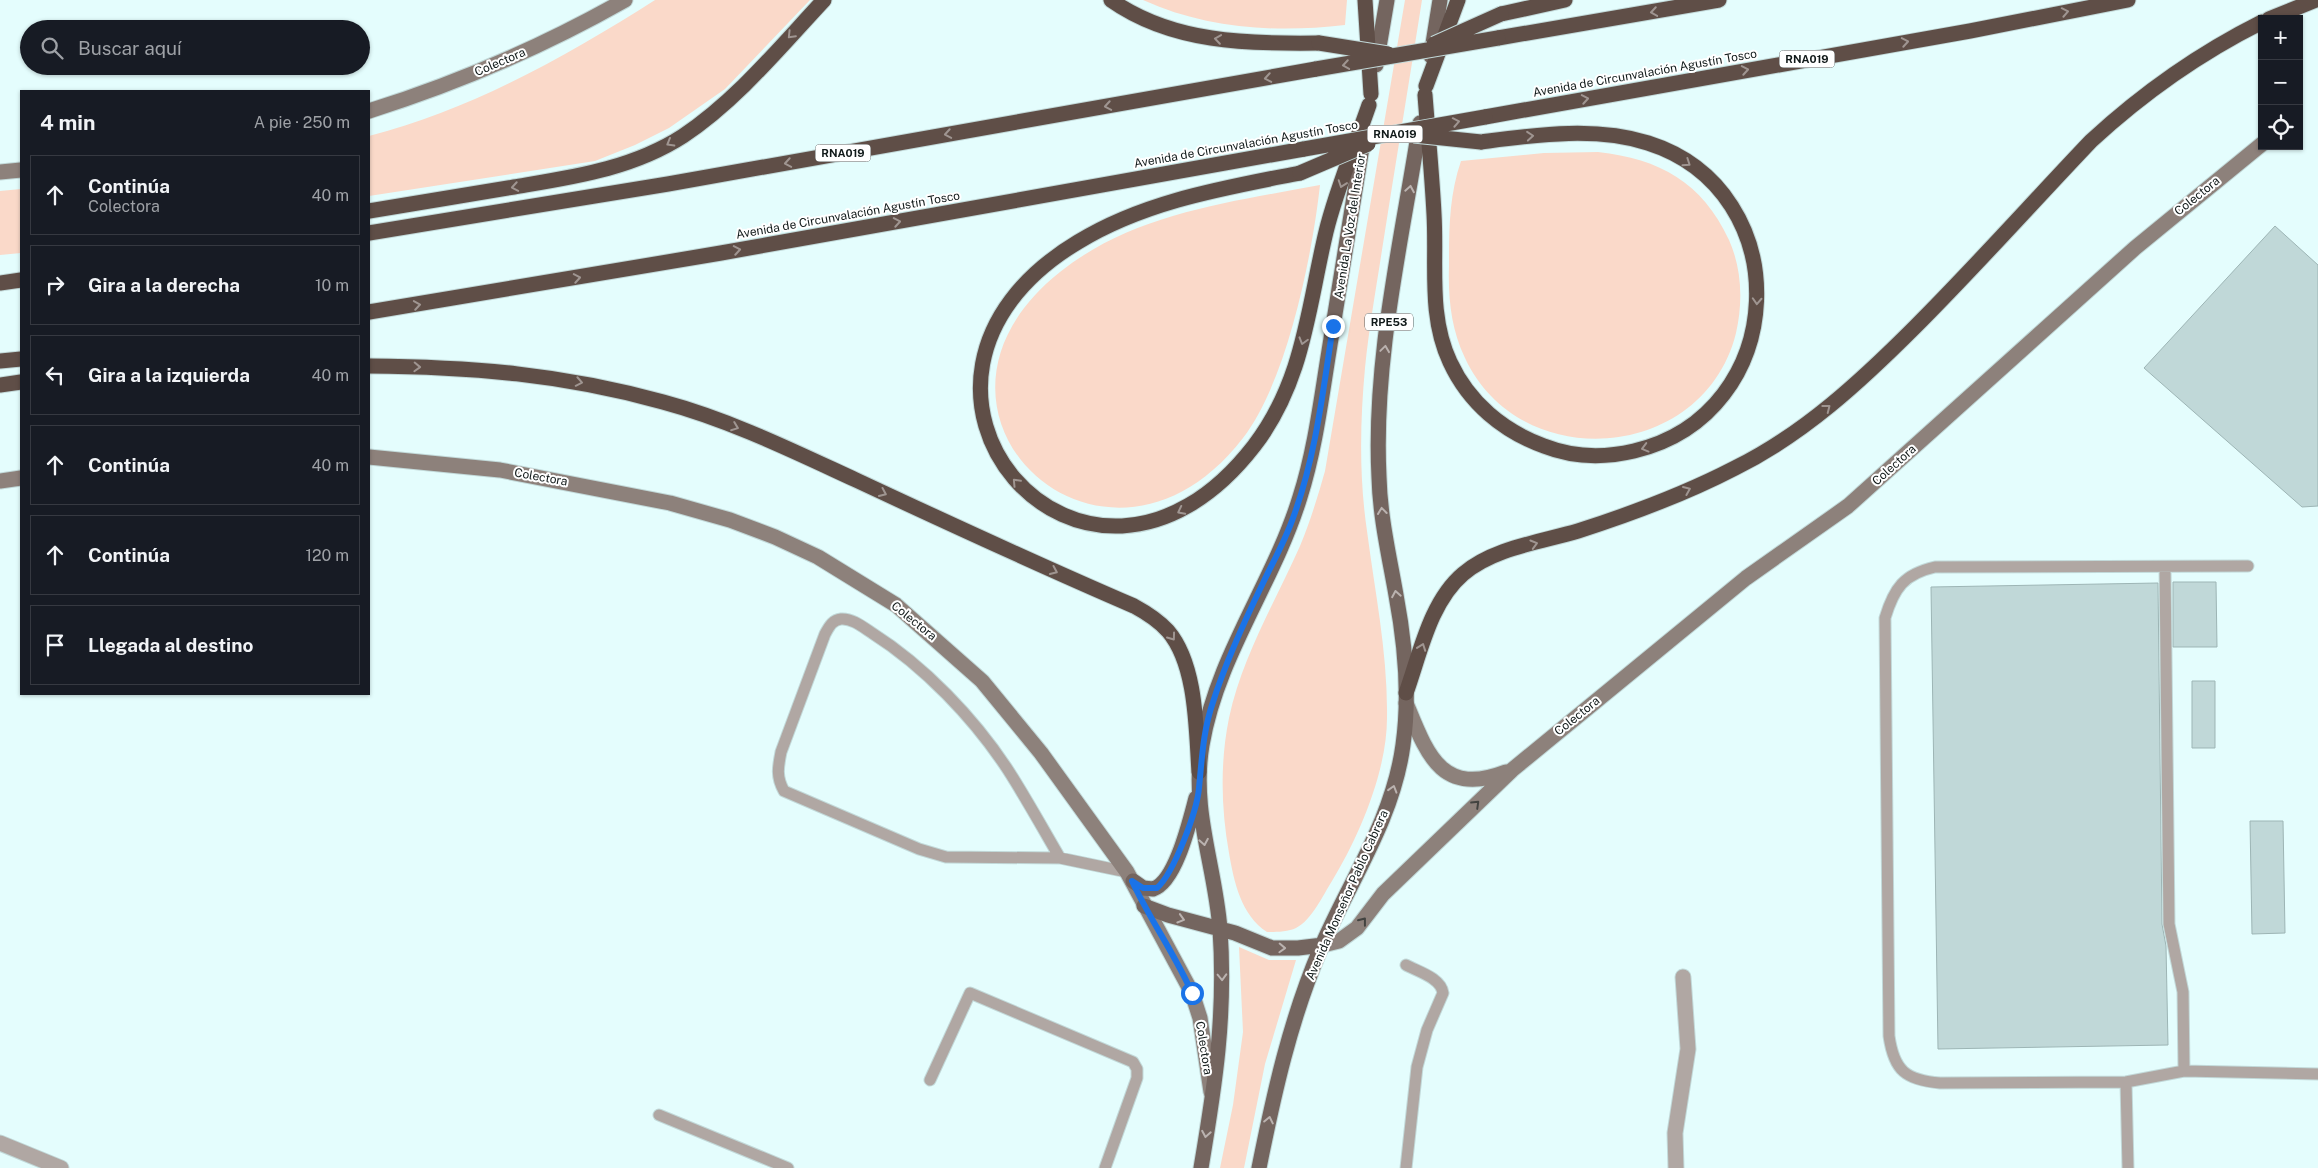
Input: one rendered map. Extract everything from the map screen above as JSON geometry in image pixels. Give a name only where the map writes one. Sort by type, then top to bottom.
[{"type":"highway","points":[[370,211],[580,176],[628,163],[657,151],[702,122],[729,99],[824,0]]},
{"type":"highway","points":[[1111,0],[1158,24],[1209,38],[1251,42],[1319,43],[1406,55],[1501,14],[1566,0]]},
{"type":"highway","points":[[1365,0],[1370,99],[1326,230],[1309,320],[1290,381],[1268,426],[1256,444],[1232,472],[1210,493],[1186,508],[1148,523],[1126,527],[1102,526],[1078,521],[1057,512],[1023,489],[1004,467],[991,442],[981,406],[981,366],[986,344],[994,326],[1013,296],[1042,267],[1061,253],[1079,241],[1127,218],[1185,198],[1300,173],[1394,134],[1482,142],[1529,136],[1589,134],[1622,137],[1648,143],[1673,154],[1695,168],[1715,186],[1731,207],[1743,229],[1752,253],[1756,276],[1758,299],[1755,325],[1749,348],[1739,372],[1724,394],[1705,416],[1682,434],[1652,446],[1621,454],[1589,456],[1556,451],[1526,440],[1500,424],[1482,409],[1464,387],[1450,363],[1441,338],[1436,312],[1435,216],[1426,91],[1458,0]]},
{"type":"highway","name":"RNA019","points":[[370,234],[668,184],[1316,69],[1719,0]]},
{"type":"highway","name":"Avenida de Circunvalación Agustín Tosco","points":[[370,312],[739,250],[1394,134],[1970,31],[2128,0]]},
{"type":"highway","points":[[2279,15],[2316,0]]},
{"type":"highway","points":[[1406,698],[1434,615],[1447,593],[1462,574],[1498,554],[1636,511],[1691,489],[1736,468],[1794,433],[1872,369],[1944,298],[2092,141],[2141,96],[2180,68],[2258,24]]},
{"type":"highway","points":[[0,283],[20,280]]},
{"type":"highway","points":[[0,361],[20,358]]},
{"type":"highway","points":[[370,366],[488,369],[532,374],[576,381],[665,402],[756,435],[1134,606],[1154,618],[1169,632],[1182,656],[1193,700],[1199,772]]},
{"type":"highway","points":[[0,385],[20,382]]},
{"type":"main road","name":"Avenida La Voz del Interior","points":[[1199,772],[1206,724],[1223,674],[1293,520],[1309,464],[1387,0]]},
{"type":"main road","name":"RPE53","points":[[1426,91],[1440,0]]},
{"type":"main road","name":"Avenida Monseñor Pablo Cabrera","points":[[1259,1168],[1290,1031],[1322,945],[1366,858],[1389,800],[1403,747],[1406,698],[1401,629],[1379,487],[1379,411],[1390,314],[1426,91]]},
{"type":"main road","points":[[1199,772],[1202,830],[1220,929],[1222,1019],[1212,1101],[1200,1168]]},
{"type":"main road","points":[[1130,876],[1143,888],[1153,889],[1157,888],[1167,877],[1179,852],[1199,789]]},
{"type":"main road","points":[[1144,906],[1186,921],[1220,929],[1272,948],[1298,948],[1322,945]]},
{"type":"street","name":"Colectora","points":[[370,111],[442,86],[517,55],[576,27],[625,0]]},
{"type":"street","name":"Colectora","points":[[1512,770],[1746,578],[1848,506],[2142,242],[2258,147]]},
{"type":"street","points":[[0,172],[20,170]]},
{"type":"street","name":"Colectora","points":[[370,457],[500,470],[624,492],[730,520],[775,537],[818,557],[896,605],[982,681],[1041,752],[1130,876],[1144,906],[1183,972],[1192,993],[1200,1018],[1212,1101]]},
{"type":"street","points":[[0,481],[20,478]]},
{"type":"street","points":[[1406,698],[1429,755],[1445,773],[1474,781],[1489,779],[1512,770]]},
{"type":"street","points":[[1322,945],[1339,941],[1357,928],[1383,894],[1512,770]]},
{"type":"street","points":[[1676,1168],[1675,1133],[1688,1049],[1683,976]]},
{"type":"street","points":[[0,1143],[61,1168]]},
{"type":"lane","points":[[2248,566],[1935,567],[1917,571],[1904,581],[1891,597],[1885,618],[1889,1036],[1892,1056],[1906,1074],[1918,1081],[1940,1083],[2126,1082],[2184,1071],[2318,1074]]},
{"type":"lane","points":[[2165,567],[2169,924],[2183,992],[2184,1071]]},
{"type":"lane","points":[[1060,858],[1007,769],[982,736],[938,687],[894,647],[854,621],[842,619],[833,622],[825,634],[781,752],[777,771],[779,782],[784,791],[919,849],[946,857],[1060,858],[1130,876]]},
{"type":"lane","points":[[1406,965],[1437,981],[1442,987],[1443,993],[1427,1030],[1418,1067],[1406,1168]]},
{"type":"lane","points":[[930,1080],[970,993],[1133,1062],[1137,1069],[1137,1078],[1105,1168]]},
{"type":"lane","points":[[2126,1082],[2128,1168]]},
{"type":"lane","points":[[659,1115],[788,1168]]},
{"type":"shaded area","points":[[655,0],[810,0],[725,89],[669,128],[635,145],[595,161],[370,196],[370,136],[444,112],[481,96],[553,61]]},
{"type":"shaded area","points":[[1143,0],[1347,0],[1345,25],[1293,29],[1217,23],[1167,10]]},
{"type":"shaded area","points":[[1405,0],[1422,0],[1371,323],[1365,368],[1361,429],[1364,511],[1380,624],[1387,694],[1386,738],[1377,781],[1370,803],[1342,864],[1321,900],[1307,919],[1296,928],[1286,931],[1267,932],[1258,925],[1245,907],[1236,886],[1231,864],[1223,802],[1223,768],[1226,735],[1242,673],[1300,546],[1314,509],[1325,471]]},
{"type":"shaded area","points":[[1598,152],[1620,155],[1660,168],[1677,177],[1692,189],[1706,203],[1729,240],[1737,262],[1740,286],[1740,309],[1736,333],[1717,376],[1688,408],[1651,429],[1609,438],[1566,436],[1526,422],[1491,396],[1465,358],[1460,347],[1451,313],[1449,290],[1450,213],[1461,161],[1544,153]]},
{"type":"shaded area","points":[[1320,185],[1304,282],[1285,352],[1259,414],[1243,438],[1188,488],[1132,507],[1078,501],[1034,474],[1005,433],[995,382],[1012,326],[1060,272],[1089,252],[1119,236],[1151,223],[1218,204]]},
{"type":"shaded area","points":[[20,189],[20,253],[0,255],[0,191]]},
{"type":"shaded area","points":[[1239,947],[1269,960],[1296,960],[1265,1064],[1244,1168],[1220,1168],[1233,1105],[1243,1032]]},
{"type":"building","points":[[2275,226],[2318,265],[2318,506],[2302,507],[2144,368]]},
{"type":"building","points":[[2173,582],[2216,582],[2217,647],[2173,647]]},
{"type":"building","points":[[2158,583],[2162,924],[2166,946],[2168,1045],[1938,1049],[1931,587]]},
{"type":"building","points":[[2192,681],[2215,681],[2215,748],[2192,748]]},
{"type":"building","points":[[2250,821],[2283,821],[2285,933],[2252,934]]},
{"type":"route","points":[[1192,993],[1183,972],[1144,906],[1132,881],[1143,888],[1157,888],[1167,877],[1179,852],[1199,789],[1202,747],[1206,724],[1213,703],[1246,619],[1293,520],[1301,495],[1315,436],[1333,326]]}]
